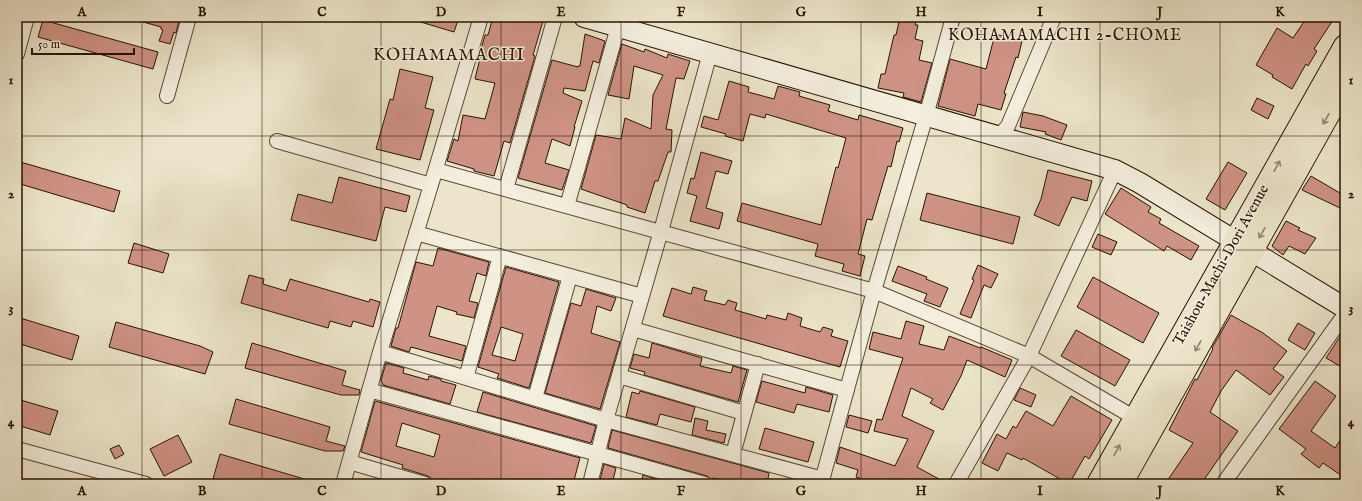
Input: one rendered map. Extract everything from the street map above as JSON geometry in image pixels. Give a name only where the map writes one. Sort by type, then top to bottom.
[{"type":"highway","name":"Taishou-Machi-Dori Avenue","points":[[1121,484],[1345,46]]},
{"type":"highway","name":"Taishou-Machi-Dori Avenue","points":[[1098,484],[1135,418],[1345,85]]},
{"type":"street","points":[[17,54],[27,17]]},
{"type":"street","points":[[167,96],[190,17]]},
{"type":"street","points":[[343,484],[380,352],[481,17]]},
{"type":"street","points":[[506,189],[555,17]]},
{"type":"street","points":[[584,17],[1115,170],[1140,183],[1345,308]]},
{"type":"street","points":[[380,352],[606,420],[733,454],[822,481],[874,290],[926,116],[953,17]]},
{"type":"street","points":[[999,136],[1008,126],[1054,17]]},
{"type":"street","points":[[567,206],[618,27]]},
{"type":"street","points":[[590,484],[606,420],[661,231],[710,53]]},
{"type":"street","points":[[277,141],[431,185]]},
{"type":"street","points":[[436,170],[874,290],[1029,356],[1135,418]]},
{"type":"street","points":[[956,484],[1029,356],[1115,170]]},
{"type":"street","points":[[416,233],[642,296]]},
{"type":"street","points":[[466,378],[500,256]]},
{"type":"street","points":[[535,398],[570,276]]},
{"type":"street","points":[[1223,484],[1345,314]]},
{"type":"street","points":[[632,329],[847,390]]},
{"type":"street","points":[[733,454],[758,364]]},
{"type":"street","points":[[619,376],[744,413]]},
{"type":"street","points":[[369,390],[705,484]]},
{"type":"street","points":[[17,449],[146,484]]},
{"type":"street","points":[[349,462],[425,484]]},
{"type":"building","points":[[137,17],[180,17],[176,33],[174,32],[170,44],[159,41],[163,30],[161,27],[136,20]]},
{"type":"building","points":[[414,17],[459,17],[454,32],[414,20]]},
{"type":"building","points":[[493,17],[528,17],[543,21],[533,55],[535,56],[510,143],[504,141],[494,176],[474,171],[474,169],[447,161],[454,139],[458,141],[463,115],[485,119],[495,83],[475,79],[485,35],[488,35]]},
{"type":"building","points":[[900,17],[917,17],[915,25],[918,25],[915,39],[923,41],[919,60],[932,63],[921,102],[903,97],[904,93],[878,88],[881,74],[885,74],[894,35],[896,35]]},
{"type":"building","points":[[1307,17],[1335,17],[1314,49],[1317,51],[1308,66],[1306,64],[1292,89],[1256,65],[1277,28],[1293,38]]},
{"type":"building","points":[[43,20],[158,52],[153,69],[38,37]]},
{"type":"building","points":[[585,34],[605,41],[599,63],[593,61],[585,91],[564,88],[563,93],[582,101],[570,146],[552,139],[545,163],[569,170],[562,190],[518,178],[552,60],[578,67],[580,66]]},
{"type":"building","points":[[995,34],[1022,41],[1018,58],[1016,57],[1004,93],[1006,94],[1001,110],[978,104],[975,116],[938,106],[950,59],[986,69]]},
{"type":"building","points":[[622,44],[644,52],[645,49],[667,58],[668,54],[690,61],[684,79],[676,78],[666,129],[672,130],[671,152],[668,152],[658,181],[655,181],[645,213],[581,189],[596,135],[621,139],[625,118],[651,129],[653,95],[663,75],[634,66],[629,99],[608,95]]},
{"type":"building","points":[[400,69],[433,77],[425,108],[434,110],[420,160],[376,149],[390,99],[393,100]]},
{"type":"building","points":[[729,81],[749,87],[748,92],[774,99],[778,86],[800,92],[799,96],[830,105],[828,111],[858,120],[859,115],[903,128],[899,142],[897,141],[891,167],[888,166],[872,220],[867,219],[858,254],[865,256],[860,276],[842,271],[844,264],[815,256],[818,244],[737,221],[742,203],[821,225],[836,167],[838,168],[846,138],[766,114],[765,118],[750,114],[743,141],[725,136],[726,134],[701,127],[704,116],[718,120]]},
{"type":"building","points":[[1257,98],[1274,106],[1268,119],[1251,110]]},
{"type":"building","points":[[1023,112],[1043,116],[1067,125],[1061,140],[1045,134],[1046,132],[1020,127]]},
{"type":"building","points":[[701,152],[732,161],[728,174],[716,171],[706,208],[723,213],[719,229],[690,221],[697,196],[687,193],[691,178],[694,179]]},
{"type":"building","points":[[17,161],[120,191],[114,212],[17,183]]},
{"type":"building","points":[[1228,162],[1247,173],[1225,210],[1206,199]]},
{"type":"building","points":[[1048,170],[1092,181],[1087,201],[1072,197],[1059,226],[1034,215],[1041,199]]},
{"type":"building","points":[[1311,176],[1345,196],[1340,208],[1302,190]]},
{"type":"building","points":[[339,177],[410,196],[406,212],[385,207],[376,241],[291,220],[298,194],[332,203]]},
{"type":"building","points":[[1121,188],[1151,207],[1148,212],[1161,219],[1159,223],[1199,246],[1191,260],[1167,246],[1164,251],[1105,214]]},
{"type":"building","points":[[927,193],[1020,217],[1013,244],[920,220]]},
{"type":"building","points":[[1286,221],[1300,228],[1298,230],[1316,238],[1305,254],[1289,246],[1283,255],[1272,246]]},
{"type":"building","points":[[1098,234],[1117,242],[1111,255],[1092,247]]},
{"type":"building","points":[[134,243],[169,254],[163,273],[128,263]]},
{"type":"building","points":[[438,248],[489,262],[486,276],[477,273],[469,301],[478,303],[474,318],[456,314],[457,312],[437,306],[429,336],[466,346],[462,361],[411,347],[409,352],[391,346],[396,328],[398,328],[416,262],[433,266]]},
{"type":"building","points":[[978,265],[998,274],[991,288],[984,285],[971,318],[960,314],[974,280],[972,279]]},
{"type":"building","points":[[898,266],[927,277],[926,279],[948,288],[940,307],[924,301],[927,294],[892,281]]},
{"type":"building","points":[[506,267],[559,282],[529,388],[497,378],[499,374],[478,367]],"holes":[[[501,327],[523,334],[515,361],[492,355]]]},
{"type":"building","points":[[249,275],[264,279],[263,284],[286,291],[290,279],[369,302],[370,299],[380,302],[373,327],[353,321],[351,327],[330,321],[328,328],[241,303]]},
{"type":"building","points":[[1093,277],[1159,313],[1143,343],[1077,307]]},
{"type":"building","points":[[693,287],[707,291],[704,300],[725,305],[728,300],[737,303],[735,310],[766,319],[767,315],[786,320],[788,313],[802,318],[800,326],[820,332],[823,327],[833,330],[831,336],[848,341],[840,367],[663,316],[672,288],[691,294]]},
{"type":"building","points":[[586,289],[616,298],[611,311],[597,306],[591,333],[620,342],[600,409],[545,393],[571,303],[581,306]]},
{"type":"building","points":[[1231,315],[1263,333],[1287,351],[1273,369],[1284,377],[1270,395],[1236,370],[1221,391],[1210,412],[1238,431],[1201,484],[1165,484],[1193,443],[1169,430],[1195,379],[1197,380],[1213,349],[1212,348]]},
{"type":"building","points":[[17,317],[79,336],[72,360],[17,343]]},
{"type":"building","points":[[906,321],[924,326],[919,344],[944,350],[949,336],[1012,360],[1005,377],[967,360],[961,376],[943,410],[930,403],[933,399],[911,388],[902,416],[934,431],[917,467],[948,484],[918,484],[909,479],[906,484],[876,484],[856,477],[858,470],[836,463],[840,447],[895,466],[908,439],[874,431],[877,419],[882,420],[903,358],[869,349],[873,332],[901,339]]},
{"type":"building","points":[[116,322],[200,346],[213,352],[205,374],[109,347]]},
{"type":"building","points":[[1298,323],[1315,333],[1305,350],[1288,340]]},
{"type":"building","points":[[1345,329],[1345,369],[1326,358]]},
{"type":"building","points":[[1076,330],[1130,360],[1115,386],[1061,356]]},
{"type":"building","points":[[252,343],[346,371],[342,385],[360,390],[359,395],[341,395],[245,368]]},
{"type":"building","points":[[652,343],[702,358],[700,366],[731,373],[733,366],[747,370],[738,402],[644,375],[645,372],[630,368],[634,354],[649,358]]},
{"type":"building","points":[[386,363],[404,368],[403,373],[428,380],[429,376],[456,385],[450,404],[383,385],[381,380]]},
{"type":"building","points":[[762,381],[805,393],[806,387],[833,395],[829,412],[797,404],[794,413],[756,402]]},
{"type":"building","points":[[1315,381],[1336,396],[1311,431],[1335,448],[1345,433],[1345,478],[1323,463],[1319,468],[1301,454],[1306,449],[1279,429]]},
{"type":"building","points":[[1020,388],[1036,395],[1031,407],[1014,400]]},
{"type":"building","points":[[640,391],[695,407],[691,422],[660,414],[657,425],[626,417],[632,392],[639,394]]},
{"type":"building","points":[[483,392],[596,426],[591,443],[477,412]]},
{"type":"building","points":[[1071,396],[1112,420],[1089,459],[1085,456],[1069,484],[1023,458],[1022,460],[1007,453],[998,471],[982,463],[997,434],[1006,439],[1013,426],[1016,428],[1026,411],[1053,426]]},
{"type":"building","points":[[17,399],[58,411],[50,435],[17,425]]},
{"type":"building","points":[[236,399],[330,427],[326,441],[345,446],[343,451],[325,451],[229,424]]},
{"type":"building","points":[[375,401],[580,458],[573,484],[433,483],[431,478],[428,476],[402,468],[403,465],[361,452]],"holes":[[[402,423],[440,435],[434,457],[396,446]]]},
{"type":"building","points":[[849,415],[872,421],[868,433],[846,427]]},
{"type":"building","points":[[695,418],[708,421],[706,430],[726,434],[724,443],[692,435]]},
{"type":"building","points":[[765,428],[814,442],[808,462],[759,449]]},
{"type":"building","points":[[612,430],[769,473],[767,484],[740,484],[713,478],[713,481],[707,476],[608,448]]},
{"type":"building","points":[[178,435],[192,462],[164,476],[150,449]]},
{"type":"building","points":[[119,445],[124,454],[115,459],[110,449]]},
{"type":"building","points":[[220,454],[311,481],[311,484],[229,484],[213,479]]},
{"type":"building","points":[[604,464],[616,468],[612,484],[599,484]]},
{"type":"building","points":[[643,475],[673,484],[641,484]]},
{"type":"district","name":"KOHAMAMACHI 2-CHOME","points":[[1065,36]]},
{"type":"district","name":"KOHAMAMACHI","points":[[449,55]]}]
